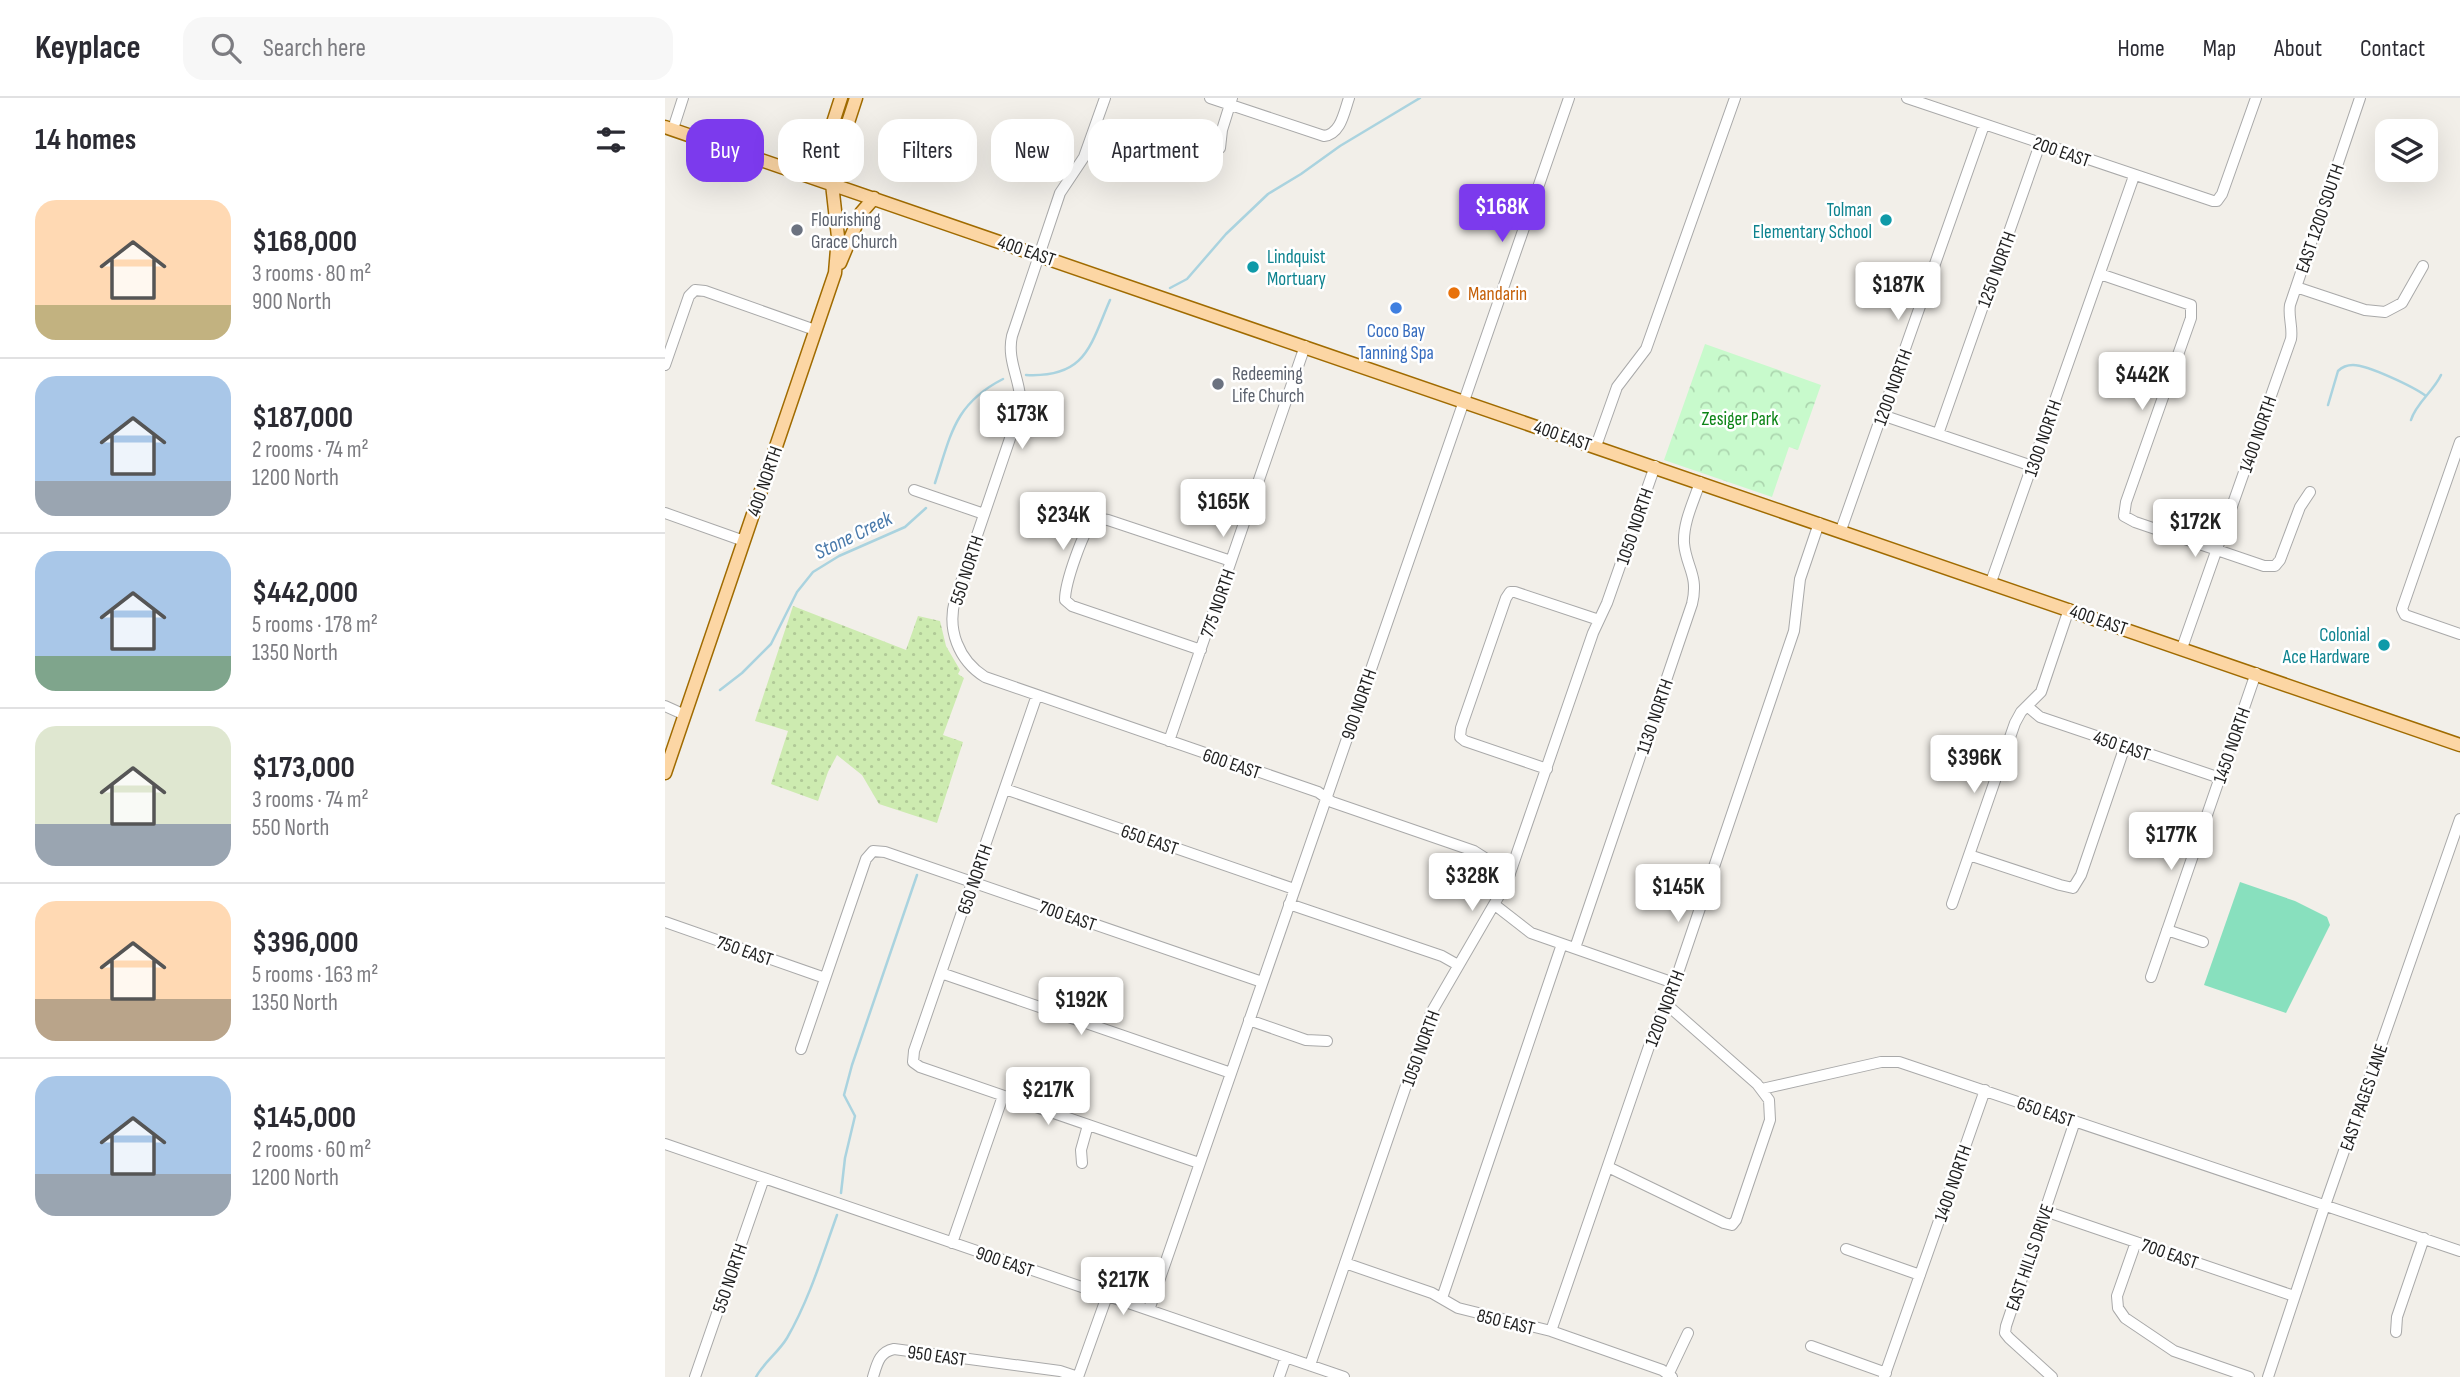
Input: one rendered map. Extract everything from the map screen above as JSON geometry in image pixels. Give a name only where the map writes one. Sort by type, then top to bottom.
[{"type":"main road","name":"400 NORTH","points":[[834,119],[841,98]]},
{"type":"main road","name":"400 NORTH","points":[[665,774],[835,272],[838,237],[832,184],[856,98]]},
{"type":"main road","name":"400 EAST","points":[[669,128],[778,165]]},
{"type":"main road","name":"400 EAST","points":[[826,182],[2460,745]]},
{"type":"main road","points":[[835,272],[861,213],[874,198]]},
{"type":"street","points":[[669,128],[683,98]]},
{"type":"street","name":"550 NORTH","points":[[959,648],[953,631],[952,612],[1020,409],[1020,391],[1011,362],[1010,343],[1060,193],[1081,163],[1105,98]]},
{"type":"street","points":[[1210,98],[1231,101],[1320,135],[1332,135],[1337,129],[1349,98]]},
{"type":"street","name":"900 NORTH","points":[[1149,1310],[1569,98]]},
{"type":"street","points":[[1596,446],[1617,387],[1646,349],[1735,98]]},
{"type":"street","name":"200 EAST","points":[[1907,98],[2204,200],[2217,201],[2224,190],[2256,98]]},
{"type":"street","name":"EAST 1200 SOUTH","points":[[2291,339],[2289,310],[2360,98]]},
{"type":"street","points":[[1223,127],[1231,101]]},
{"type":"street","name":"1200 NORTH","points":[[1841,530],[1984,125]]},
{"type":"street","name":"1250 NORTH","points":[[1937,434],[2040,144]]},
{"type":"street","name":"1300 NORTH","points":[[1991,582],[2134,176]]},
{"type":"street","points":[[2296,287],[2365,310],[2385,312],[2402,303],[2423,266]]},
{"type":"street","points":[[2100,274],[2191,305],[2191,318],[2126,502],[2124,516],[2131,521],[2264,566],[2275,566],[2282,557],[2300,507],[2310,492]]},
{"type":"street","points":[[665,365],[692,291],[705,291],[815,330]]},
{"type":"street","name":"1400 NORTH","points":[[2182,648],[2291,339]]},
{"type":"street","name":"775 NORTH","points":[[1169,741],[1305,346]]},
{"type":"street","points":[[1882,415],[2032,466]]},
{"type":"street","points":[[2460,445],[2402,609],[2405,615],[2460,635]]},
{"type":"street","name":"1050 NORTH","points":[[1310,1365],[1431,1013],[1495,905],[1510,874],[1655,466]]},
{"type":"street","name":"1130 NORTH","points":[[1575,948],[1692,604],[1695,577],[1687,557],[1684,538],[1700,482]]},
{"type":"street","points":[[914,490],[984,514]]},
{"type":"street","points":[[665,513],[744,541]]},
{"type":"street","points":[[1201,650],[1072,606],[1065,600],[1066,589],[1086,530],[1095,518],[1231,561]]},
{"type":"street","name":"1200 NORTH","points":[[1551,1331],[1794,631],[1800,579],[1819,523]]},
{"type":"street","points":[[1547,769],[1460,737],[1506,598],[1510,592],[1517,592],[1599,620]]},
{"type":"street","points":[[1952,905],[2015,723],[2041,692],[2069,609]]},
{"type":"street","name":"600 EAST","points":[[959,648],[980,674],[1318,792],[1332,802],[1474,851],[1510,874]]},
{"type":"street","name":"1450 NORTH","points":[[2151,976],[2256,673]]},
{"type":"street","name":"650 NORTH","points":[[1003,1096],[921,1068],[913,1062],[914,1051],[1037,695]]},
{"type":"street","points":[[665,706],[685,715]]},
{"type":"street","name":"450 EAST","points":[[2028,706],[2040,717],[2220,778]]},
{"type":"street","points":[[1969,855],[2073,888],[2081,875],[2125,746]]},
{"type":"street","name":"650 EAST","points":[[1005,789],[1294,889]]},
{"type":"street","name":"EAST PAGES LANE","points":[[2268,1377],[2460,819]]},
{"type":"street","name":"700 EAST","points":[[825,978],[866,859],[873,851],[884,852],[1262,982]]},
{"type":"street","points":[[1289,904],[1442,956],[1458,965]]},
{"type":"street","points":[[1495,905],[1526,930],[1674,982]]},
{"type":"street","name":"750 EAST","points":[[665,922],[825,978]]},
{"type":"street","points":[[2167,930],[2203,942]]},
{"type":"street","points":[[1442,1298],[1562,944]]},
{"type":"street","points":[[941,973],[1231,1073]]},
{"type":"street","points":[[800,1049],[825,978]]},
{"type":"street","points":[[1608,1167],[1733,1225],[1770,1120],[1770,1106],[1762,1089],[1665,1003]]},
{"type":"street","points":[[1249,1020],[1306,1040],[1327,1041]]},
{"type":"street","name":"650 EAST","points":[[1762,1089],[1893,1061],[2460,1251]]},
{"type":"street","name":"1400 NORTH","points":[[1885,1375],[1985,1090]]},
{"type":"street","points":[[952,1243],[1003,1096],[1199,1163]]},
{"type":"street","name":"EAST HILLS DRIVE","points":[[2052,1377],[2005,1333],[2075,1121]]},
{"type":"street","points":[[1082,1163],[1081,1150],[1088,1125]]},
{"type":"street","name":"900 EAST","points":[[665,1144],[1344,1377]]},
{"type":"street","name":"550 NORTH","points":[[695,1377],[764,1178]]},
{"type":"street","name":"700 EAST","points":[[2045,1211],[2294,1296]]},
{"type":"street","points":[[2396,1332],[2397,1317],[2424,1238]]},
{"type":"street","points":[[2136,1242],[2117,1296],[2121,1314],[2159,1344],[2174,1352],[2249,1377]]},
{"type":"street","points":[[1846,1249],[1920,1275]]},
{"type":"street","name":"850 EAST","points":[[1345,1263],[1422,1289],[1458,1308],[1551,1331],[1671,1375],[1688,1333]]},
{"type":"street","points":[[1078,1377],[1107,1296]]},
{"type":"street","points":[[1811,1346],[1885,1375]]},
{"type":"street","name":"950 EAST","points":[[873,1377],[880,1357],[897,1349],[1060,1371],[1078,1377]]},
{"type":"street","points":[[1279,1377],[1286,1357]]},
{"type":"green space","name":"Zesiger Park","points":[[1705,344],[1821,385],[1798,450],[1789,447],[1772,497],[1664,460]]},
{"type":"green space","points":[[793,606],[906,650],[918,616],[940,621],[946,646],[960,670],[958,674],[964,678],[943,735],[963,742],[937,823],[879,804],[862,775],[837,755],[818,801],[771,784],[788,731],[755,721]]},
{"type":"green space","points":[[2240,882],[2295,901],[2327,917],[2330,925],[2286,1013],[2204,985]]},
{"type":"waterway","name":"Stone Creek","points":[[1170,288],[1187,279],[1226,234],[1268,194],[1340,146],[1420,98]]},
{"type":"waterway","name":"Stone Creek","points":[[1026,375],[1046,375],[1074,365],[1090,345],[1110,300]]},
{"type":"waterway","points":[[2328,405],[2338,371],[2351,365],[2380,372],[2426,396]]},
{"type":"waterway","points":[[2411,420],[2441,375]]},
{"type":"waterway","name":"Stone Creek","points":[[935,483],[951,436],[964,410],[974,399],[1003,379]]},
{"type":"waterway","name":"Stone Creek","points":[[720,690],[742,673],[771,644],[797,592],[813,572],[839,556],[905,527],[926,508]]},
{"type":"waterway","points":[[841,1193],[845,1158],[855,1116],[844,1095],[917,875]]},
{"type":"waterway","points":[[756,1377],[795,1324],[815,1278],[837,1215]]},
{"type":"place","name":"Tolman Elementary School","points":[[1886,220]]},
{"type":"place","name":"Flourishing Grace Church","points":[[797,230]]},
{"type":"place","name":"Lindquist Mortuary","points":[[1253,267]]},
{"type":"place","name":"Mandarin","points":[[1454,293]]},
{"type":"place","name":"Coco Bay Tanning Spa","points":[[1396,308]]},
{"type":"place","name":"Redeeming Life Church","points":[[1218,384]]},
{"type":"place","name":"Colonial Ace Hardware","points":[[2384,645]]}]
